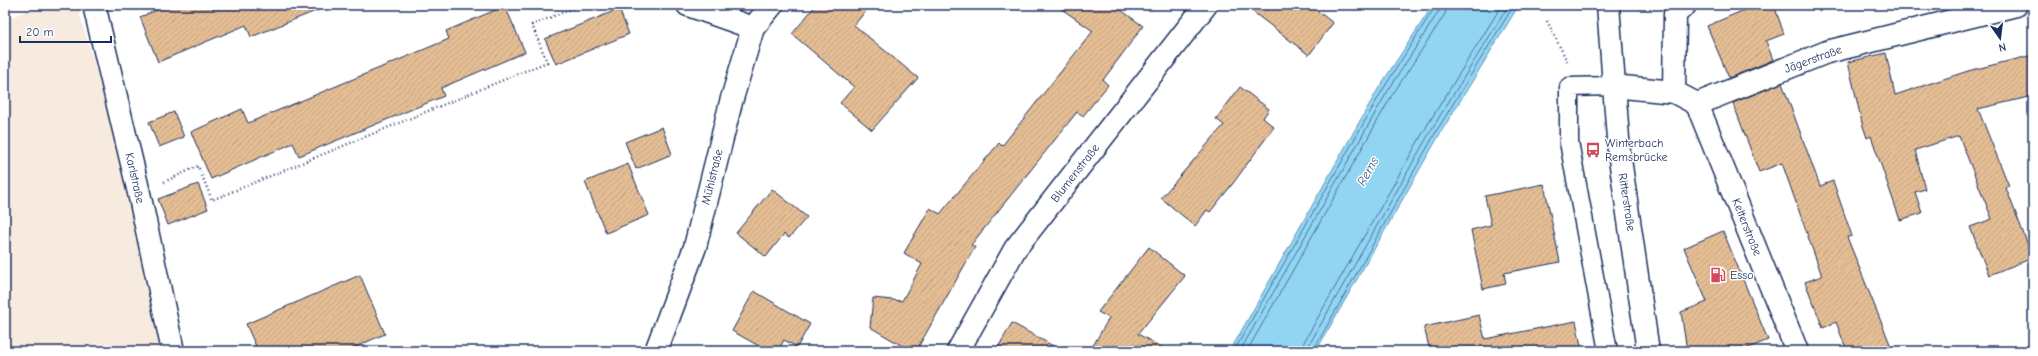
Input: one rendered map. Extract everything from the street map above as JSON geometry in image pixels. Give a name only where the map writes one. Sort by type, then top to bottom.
[{"type":"street","name":"Karlstraße","points":[[94,5],[139,193],[173,351]]},
{"type":"street","points":[[688,5],[703,9],[753,28]]},
{"type":"street","name":"Mühlstraße","points":[[656,351],[695,247],[731,102],[753,28],[772,5]]},
{"type":"street","name":"Blumenstraße","points":[[958,351],[1015,250],[1206,5]]},
{"type":"street","name":"Ritterstraße","points":[[1608,5],[1619,152],[1648,351]]},
{"type":"street","points":[[1674,92],[1675,14],[1685,5]]},
{"type":"street","name":"Jägerstraße","points":[[1697,104],[1827,52],[2016,5]]},
{"type":"street","points":[[1613,86],[1674,92],[1697,104]]},
{"type":"street","name":"Kelterstraße","points":[[1697,104],[1797,351]]},
{"type":"lane","points":[[1608,351],[1569,142],[1569,87],[1613,86]]},
{"type":"path","points":[[139,193],[198,166],[212,200],[547,62],[532,25],[581,5]]},
{"type":"path","points":[[1547,20],[1567,62],[1569,87]]},
{"type":"shaded area","points":[[40,5],[77,5],[133,195],[166,351],[5,351],[5,20]]},
{"type":"water","name":"Rems","points":[[1433,5],[1519,5],[1441,132],[1316,351],[1230,351],[1378,89]]},
{"type":"building","points":[[169,5],[328,6],[251,37],[246,25],[158,62],[140,17]]},
{"type":"building","points":[[816,5],[871,5],[854,25],[918,78],[872,130],[840,103],[854,87],[792,34]]},
{"type":"building","points":[[1056,5],[1114,5],[1143,26],[1103,80],[1108,85],[1083,116],[1077,112],[971,245],[975,247],[916,351],[911,351],[870,327],[873,298],[902,301],[922,264],[904,253],[930,208],[940,214],[999,143],[1002,146],[1093,31]]},
{"type":"building","points":[[1244,5],[1310,5],[1333,23],[1309,55]]},
{"type":"building","points":[[1756,5],[1774,5],[1784,34],[1766,41],[1773,60],[1729,78],[1707,26]]},
{"type":"building","points":[[505,6],[525,52],[441,88],[444,96],[299,156],[293,143],[211,179],[191,132],[242,109],[248,123],[449,39],[446,31]]},
{"type":"building","points":[[619,9],[629,34],[556,64],[545,39]]},
{"type":"building","points":[[1886,53],[1895,95],[1968,71],[2033,55],[2033,96],[1978,109],[2009,186],[2006,188],[2033,258],[1989,275],[1970,227],[1992,219],[1959,136],[1915,150],[1925,189],[1915,192],[1922,213],[1900,220],[1871,136],[1867,138],[1862,123],[1848,62]]},
{"type":"building","points":[[1782,83],[1820,186],[1833,181],[1852,236],[1847,237],[1890,344],[1872,351],[1847,351],[1836,322],[1823,328],[1805,282],[1822,276],[1782,163],[1759,172],[1733,103]]},
{"type":"building","points":[[1240,87],[1269,109],[1263,118],[1274,127],[1234,182],[1210,212],[1207,210],[1195,226],[1161,198],[1224,125],[1216,119]]},
{"type":"building","points":[[174,112],[184,137],[159,147],[149,122]]},
{"type":"building","points":[[662,127],[672,154],[636,169],[625,142]]},
{"type":"building","points":[[628,164],[649,215],[606,233],[585,182]]},
{"type":"building","points":[[198,184],[208,209],[168,225],[158,199]]},
{"type":"building","points":[[1544,184],[1560,262],[1504,273],[1506,284],[1483,289],[1471,230],[1491,225],[1485,196]]},
{"type":"building","points":[[772,189],[807,217],[789,238],[784,234],[766,257],[736,233]]},
{"type":"building","name":"Esso","points":[[1723,231],[1768,340],[1741,351],[1687,351],[1681,312],[1707,302],[1684,248]]},
{"type":"building","points":[[1149,247],[1185,276],[1138,334],[1168,351],[1090,351],[1109,318],[1098,312]]},
{"type":"building","points":[[360,275],[385,334],[346,351],[258,351],[246,324]]},
{"type":"building","points":[[754,291],[810,324],[797,347],[784,340],[778,351],[768,351],[732,331]]},
{"type":"building","points":[[1479,315],[1485,339],[1576,321],[1582,351],[1430,351],[1424,327]]},
{"type":"building","points":[[1012,323],[1062,351],[996,351]]},
{"type":"place","name":"Winterbach Remsbrücke","points":[[1593,150]]},
{"type":"place","name":"Esso","points":[[1718,275]]}]
